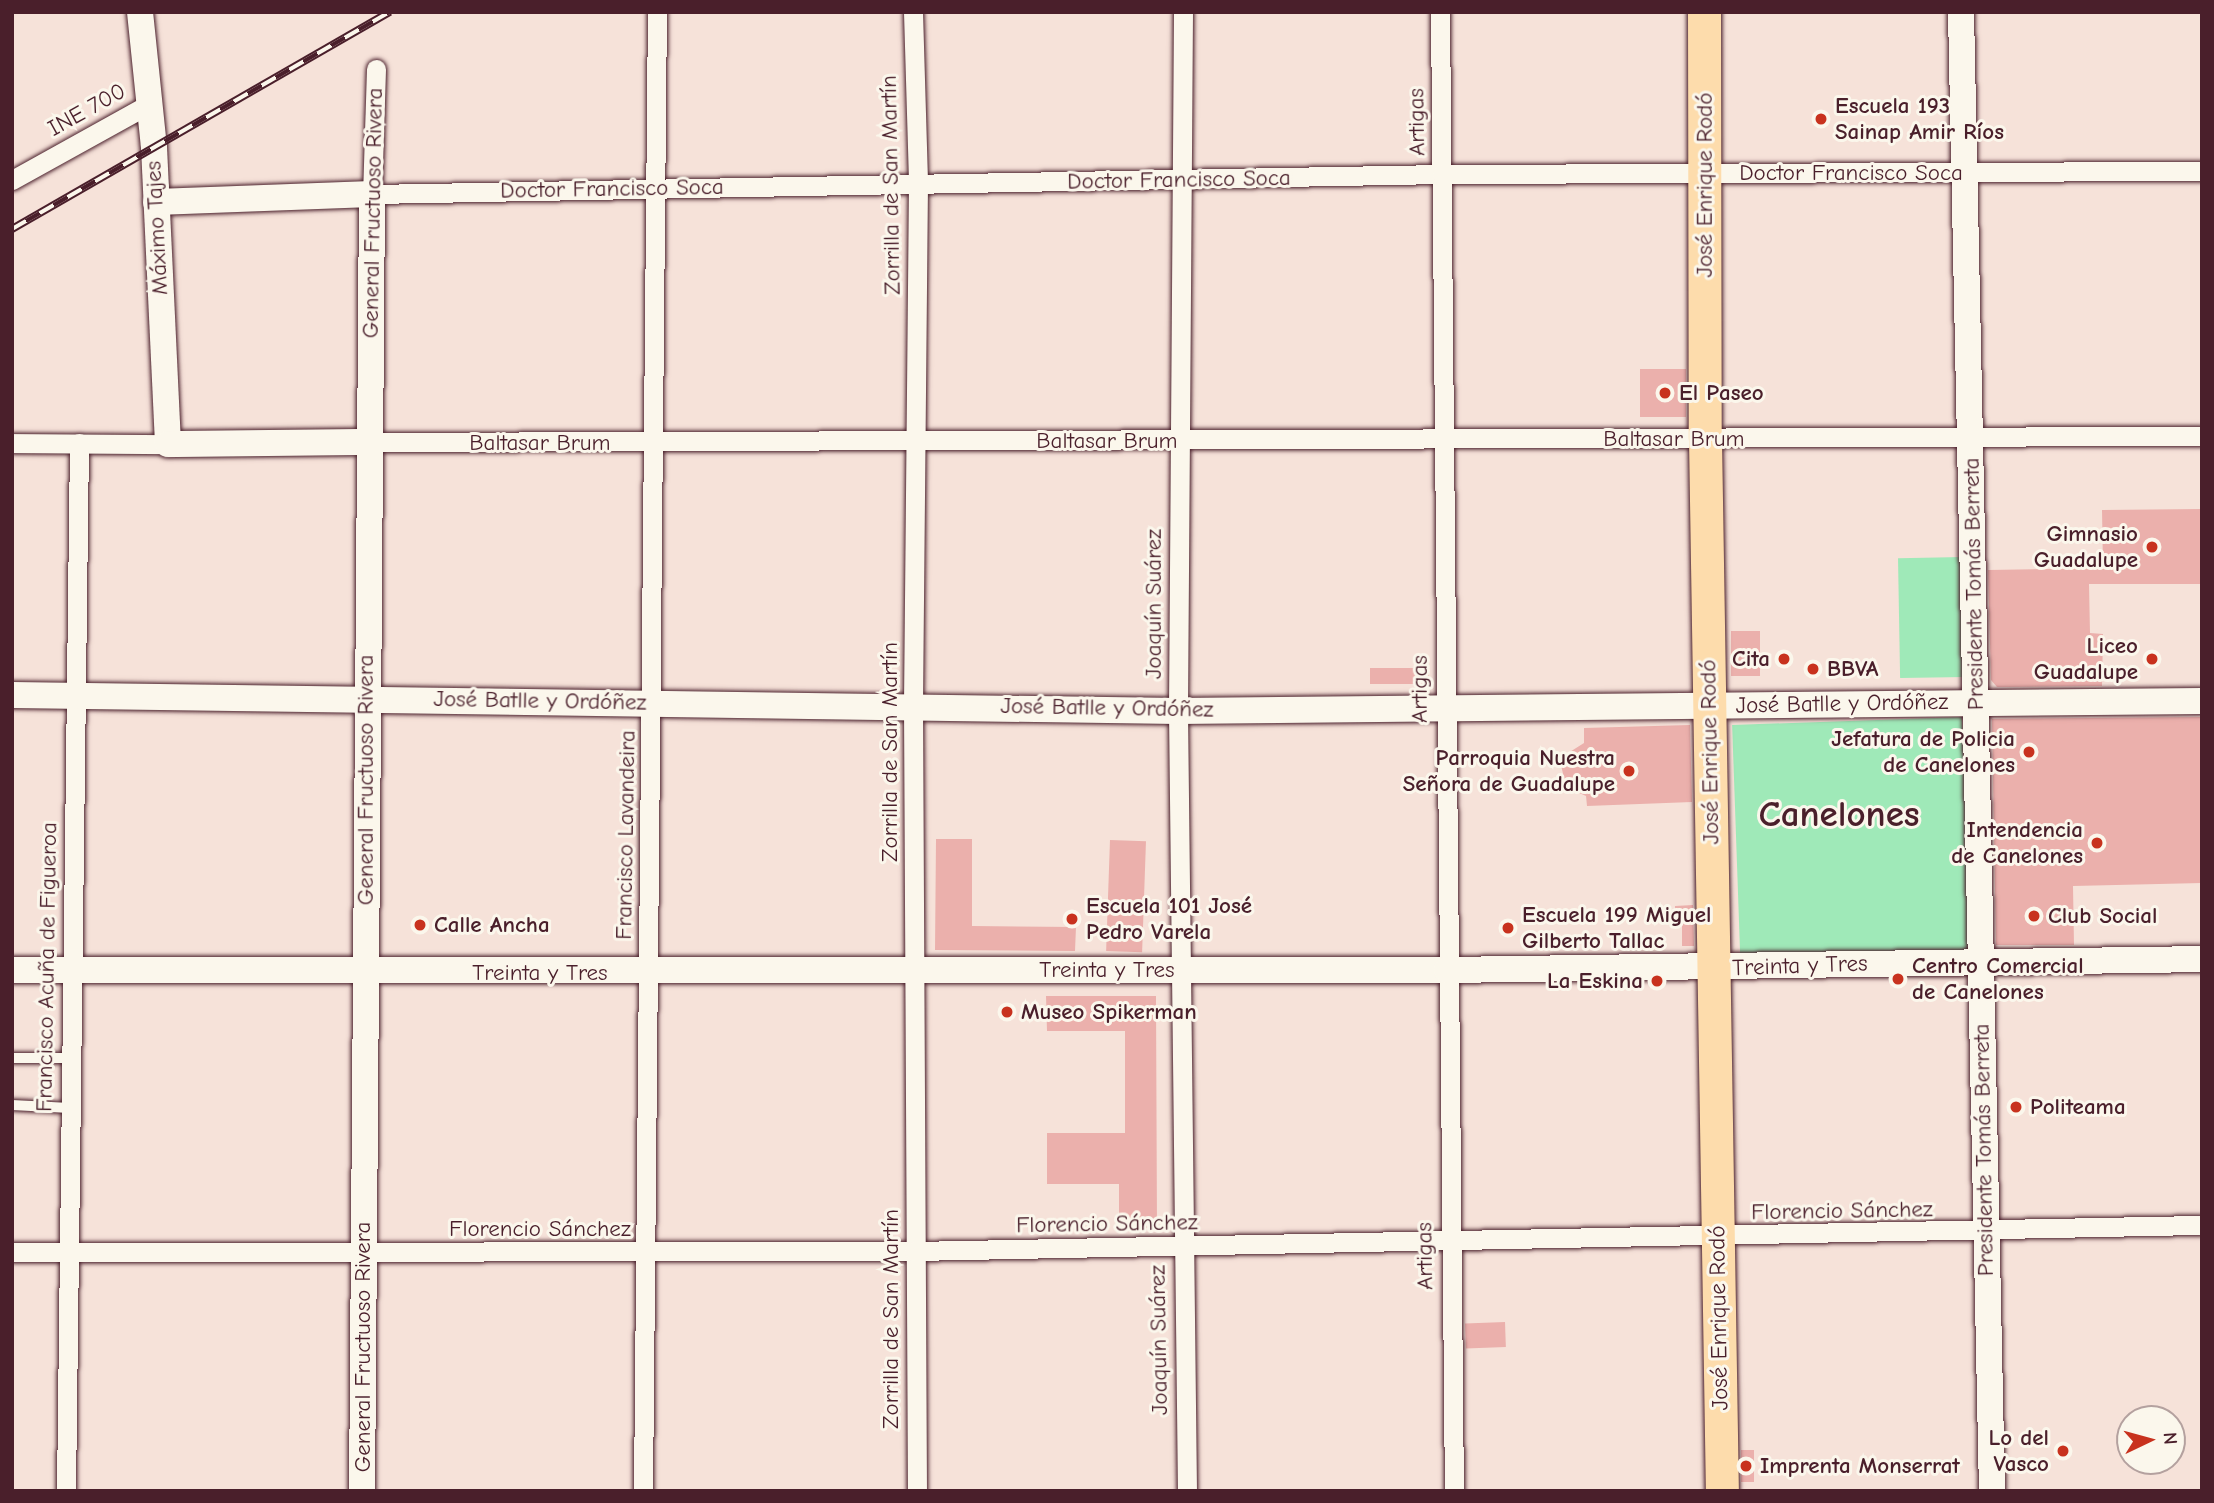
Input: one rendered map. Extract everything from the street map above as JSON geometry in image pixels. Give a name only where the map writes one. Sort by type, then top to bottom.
[{"type":"highway","name":"José Enrique Rodó","points":[[1704,12],[1705,438],[1722,1491]]},
{"type":"street","name":"Máximo Tajes","points":[[141,12],[156,202],[168,444]]},
{"type":"street","name":"Francisco Lavandeira","points":[[643,1491],[657,12]]},
{"type":"street","name":"Zorrilla de San Martín","points":[[913,12],[918,183],[913,705],[917,971],[914,1251],[917,1491]]},
{"type":"street","name":"Joaquín Suárez","points":[[1183,12],[1178,711],[1182,1247],[1187,1491]]},
{"type":"street","name":"Artigas","points":[[1440,12],[1449,1243],[1454,1491]]},
{"type":"street","name":"Presidente Tomás Berreta","points":[[1961,12],[1992,1491]]},
{"type":"street","name":"General Fructuoso Rivera","points":[[362,1491],[365,698],[376,69]]},
{"type":"street","name":"INE 700","points":[[12,180],[149,104]]},
{"type":"street","name":"Doctor Francisco Soca","points":[[156,202],[372,194],[918,183],[1181,181],[1442,174],[2202,171]]},
{"type":"street","name":"Baltasar Brum","points":[[12,443],[654,444],[2202,436]]},
{"type":"street","name":"Francisco Acuña de Figueroa","points":[[66,1491],[79,443]]},
{"type":"street","name":"José Batlle y Ordóñez","points":[[12,695],[913,705],[1178,711],[1445,706],[2202,701]]},
{"type":"street","name":"Treinta y Tres","points":[[12,970],[648,973],[1713,969],[1981,961],[2202,959]]},
{"type":"street","name":"Florencio Sánchez","points":[[12,1252],[644,1254],[914,1251],[1986,1233],[2202,1225]]},
{"type":"lane","points":[[12,1058],[71,1058]]},
{"type":"lane","points":[[12,1105],[70,1108]]},
{"type":"green space","points":[[1963,557],[1965,677],[1900,678],[1898,558]]},
{"type":"green space","points":[[1962,717],[1970,950],[1740,958],[1732,725]]},
{"type":"building","name":"El Paseo","points":[[1640,369],[1686,369],[1686,417],[1640,417]]},
{"type":"building","points":[[2202,509],[2202,584],[2089,584],[2090,633],[2103,634],[2102,686],[1997,687],[1991,680],[1988,570],[2103,568],[2102,510]]},
{"type":"building","points":[[1731,631],[1760,631],[1760,676],[1731,676]]},
{"type":"building","points":[[1370,668],[1429,668],[1429,684],[1370,684]]},
{"type":"building","points":[[2202,717],[2202,883],[2073,886],[2074,945],[1996,945],[1992,719]]},
{"type":"building","name":"Parroquia Nuestra Señora de Guadalupe","points":[[1690,725],[1692,802],[1587,806],[1586,796],[1566,787],[1561,765],[1565,755],[1584,743],[1584,728]]},
{"type":"building","points":[[936,839],[972,839],[972,926],[1076,927],[1075,951],[935,950]]},
{"type":"building","points":[[1110,840],[1146,841],[1142,952],[1106,951]]},
{"type":"building","points":[[1693,905],[1694,946],[1682,946],[1682,925],[1675,925],[1675,906]]},
{"type":"building","points":[[1046,996],[1156,996],[1157,1228],[1119,1228],[1119,1184],[1047,1184],[1047,1133],[1125,1133],[1125,1031],[1047,1031]]},
{"type":"building","points":[[1505,1322],[1506,1347],[1466,1348],[1465,1323]]},
{"type":"building","name":"Imprenta Monserrat","points":[[1741,1450],[1754,1450],[1754,1482],[1741,1482]]},
{"type":"railway","points":[[12,229],[390,12]]},
{"type":"place","name":"Escuela 193 Sainap Amir Ríos","points":[[1821,119]]},
{"type":"place","name":"El Paseo","points":[[1665,393]]},
{"type":"place","name":"Gimnasio Guadalupe","points":[[2152,547]]},
{"type":"place","name":"Cita","points":[[1784,659]]},
{"type":"place","name":"Liceo Guadalupe","points":[[2152,659]]},
{"type":"place","name":"BBVA","points":[[1813,669]]},
{"type":"place","name":"Jefatura de Policia de Canelones","points":[[2029,752]]},
{"type":"place","name":"Parroquia Nuestra Señora de Guadalupe","points":[[1629,771]]},
{"type":"place","name":"Intendencia de Canelones","points":[[2097,843]]},
{"type":"place","name":"Club Social","points":[[2034,916]]},
{"type":"place","name":"Escuela 101 José Pedro Varela","points":[[1072,919]]},
{"type":"place","name":"Calle Ancha","points":[[420,925]]},
{"type":"place","name":"Escuela 199 Miguel Gilberto Tallac","points":[[1508,928]]},
{"type":"place","name":"Centro Comercial de Canelones","points":[[1898,979]]},
{"type":"place","name":"La Eskina","points":[[1657,981]]},
{"type":"place","name":"Museo Spikerman","points":[[1007,1012]]},
{"type":"place","name":"Politeama","points":[[2016,1107]]},
{"type":"place","name":"Lo del Vasco","points":[[2063,1451]]},
{"type":"place","name":"Imprenta Monserrat","points":[[1746,1466]]},
{"type":"district","name":"Canelones","points":[[1839,814]]}]
